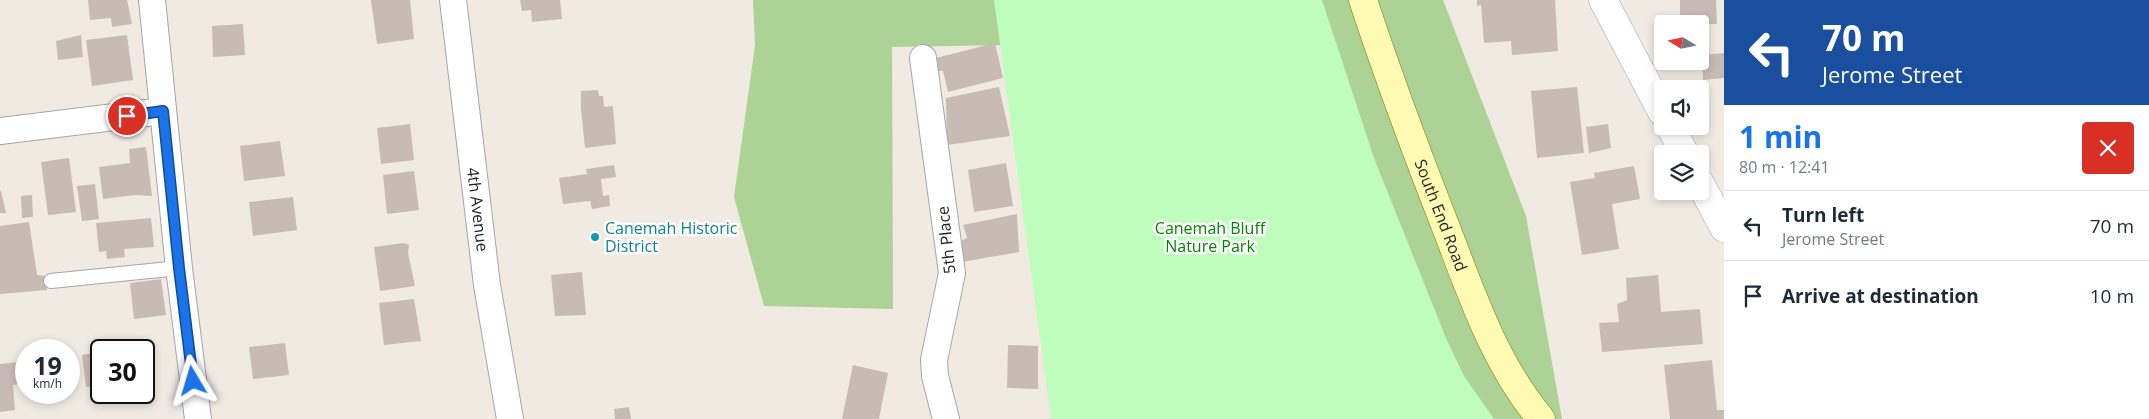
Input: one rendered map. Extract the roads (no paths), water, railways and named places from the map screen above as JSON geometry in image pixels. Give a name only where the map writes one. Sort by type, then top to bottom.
[{"type":"main road","name":"South End Road","points":[[1363,0],[1399,105],[1476,304],[1505,367],[1523,396],[1541,419]]},
{"type":"street","points":[[152,0],[179,268],[198,419]]},
{"type":"street","name":"4th Avenue","points":[[453,0],[487,285],[510,419]]},
{"type":"street","points":[[1603,0],[1654,97]]},
{"type":"street","name":"5th Place","points":[[923,58],[952,273],[934,360],[935,376],[946,419]]},
{"type":"street","points":[[0,131],[163,111]]},
{"type":"street","points":[[1709,200],[1724,228]]},
{"type":"lane","points":[[51,281],[179,268]]},
{"type":"place","name":"Canemah Historic District","points":[[595,237]]},
{"type":"park label","name":"Canemah Bluff Nature Park","points":[[1210,237]]}]
